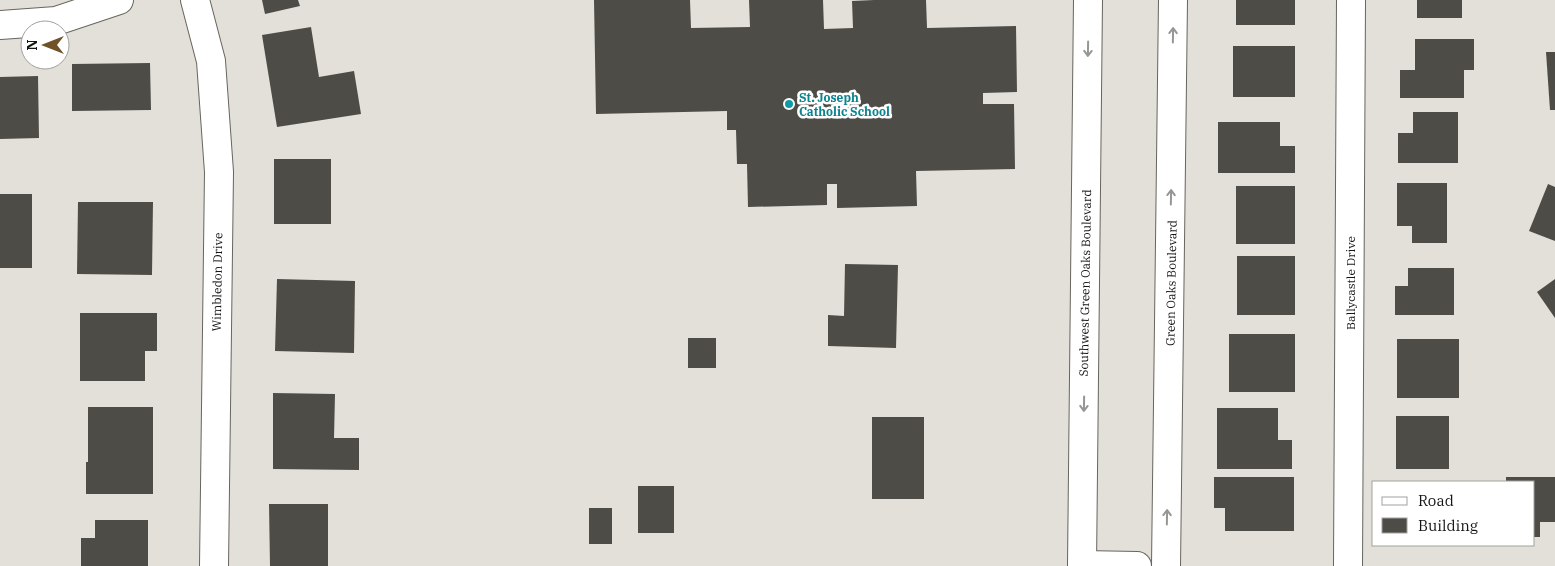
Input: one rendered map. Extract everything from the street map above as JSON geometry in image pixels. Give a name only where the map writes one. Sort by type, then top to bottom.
[{"type":"street","points":[[0,25],[56,21],[119,0]]},
{"type":"street","name":"Wimbledon Drive","points":[[195,0],[211,61],[219,172],[214,566]]},
{"type":"street","name":"Southwest Green Oaks Boulevard","points":[[1082,566],[1088,0]]},
{"type":"street","name":"Green Oaks Boulevard","points":[[1166,566],[1173,0]]},
{"type":"street","name":"Ballycastle Drive","points":[[1348,566],[1351,0]]},
{"type":"street","points":[[1082,566],[1138,566]]},
{"type":"building","points":[[262,0],[298,0],[300,6],[265,14]]},
{"type":"building","name":"St. Joseph Catholic School","points":[[594,0],[690,0],[691,28],[750,27],[749,0],[823,0],[824,29],[853,28],[852,1],[874,0],[926,0],[927,28],[1016,26],[1017,92],[983,93],[983,104],[1014,104],[1015,169],[916,171],[917,206],[837,208],[837,184],[827,184],[827,205],[748,207],[747,164],[737,164],[736,130],[727,130],[727,111],[596,114]]},
{"type":"building","points":[[1236,0],[1295,0],[1295,25],[1236,25]]},
{"type":"building","points":[[1417,0],[1462,0],[1462,18],[1417,18]]},
{"type":"building","points":[[311,27],[319,77],[354,71],[361,114],[277,127],[262,35]]},
{"type":"building","points":[[1415,39],[1474,39],[1474,70],[1464,70],[1464,98],[1400,98],[1400,70],[1415,70]]},
{"type":"building","points":[[1233,46],[1295,46],[1295,97],[1233,97]]},
{"type":"building","points":[[1546,52],[1555,52],[1555,110],[1550,110]]},
{"type":"building","points":[[150,63],[151,110],[72,111],[72,64]]},
{"type":"building","points":[[38,76],[39,138],[0,139],[0,77]]},
{"type":"building","points":[[1413,112],[1458,112],[1458,163],[1398,163],[1398,133],[1413,133]]},
{"type":"building","points":[[1218,122],[1280,122],[1280,146],[1295,146],[1295,173],[1218,173]]},
{"type":"building","points":[[274,159],[331,159],[331,224],[274,224]]},
{"type":"building","points":[[1397,183],[1447,183],[1447,243],[1412,243],[1412,226],[1397,226]]},
{"type":"building","points":[[1548,184],[1555,187],[1555,241],[1529,231]]},
{"type":"building","points":[[1236,186],[1295,186],[1295,244],[1236,244]]},
{"type":"building","points":[[0,194],[32,194],[32,268],[0,268]]},
{"type":"building","points":[[78,202],[153,202],[152,275],[77,274]]},
{"type":"building","points":[[1237,256],[1295,256],[1295,315],[1237,315]]},
{"type":"building","points":[[845,264],[898,265],[896,348],[828,346],[828,315],[844,316]]},
{"type":"building","points":[[1408,268],[1454,268],[1454,315],[1395,315],[1395,286],[1408,286]]},
{"type":"building","points":[[277,279],[355,281],[354,353],[275,351]]},
{"type":"building","points":[[1555,279],[1555,318],[1537,292]]},
{"type":"building","points":[[80,313],[157,313],[157,351],[145,351],[145,381],[80,381]]},
{"type":"building","points":[[1229,334],[1295,334],[1295,392],[1229,392]]},
{"type":"building","points":[[688,338],[716,338],[716,368],[688,368]]},
{"type":"building","points":[[1397,339],[1459,339],[1459,398],[1397,398]]},
{"type":"building","points":[[273,393],[335,394],[334,438],[359,438],[359,470],[273,469]]},
{"type":"building","points":[[88,407],[153,407],[153,494],[86,494]]},
{"type":"building","points":[[1217,408],[1278,408],[1278,440],[1292,440],[1292,469],[1217,469]]},
{"type":"building","points":[[1396,416],[1449,416],[1449,469],[1396,469]]},
{"type":"building","points":[[872,417],[924,417],[924,499],[872,499]]},
{"type":"building","points":[[1214,477],[1294,477],[1294,531],[1225,531],[1225,508],[1214,508]]},
{"type":"building","points":[[1506,477],[1555,477],[1555,522],[1540,522],[1540,537],[1535,537],[1535,481],[1506,481]]},
{"type":"building","points":[[638,486],[674,486],[674,533],[638,533]]},
{"type":"building","points":[[269,504],[328,504],[328,566],[270,566]]},
{"type":"building","points":[[589,508],[612,508],[612,544],[589,544]]},
{"type":"building","points":[[95,520],[148,520],[148,566],[81,566],[81,538],[95,538]]},
{"type":"place","name":"St. Joseph Catholic School","points":[[789,104]]}]
